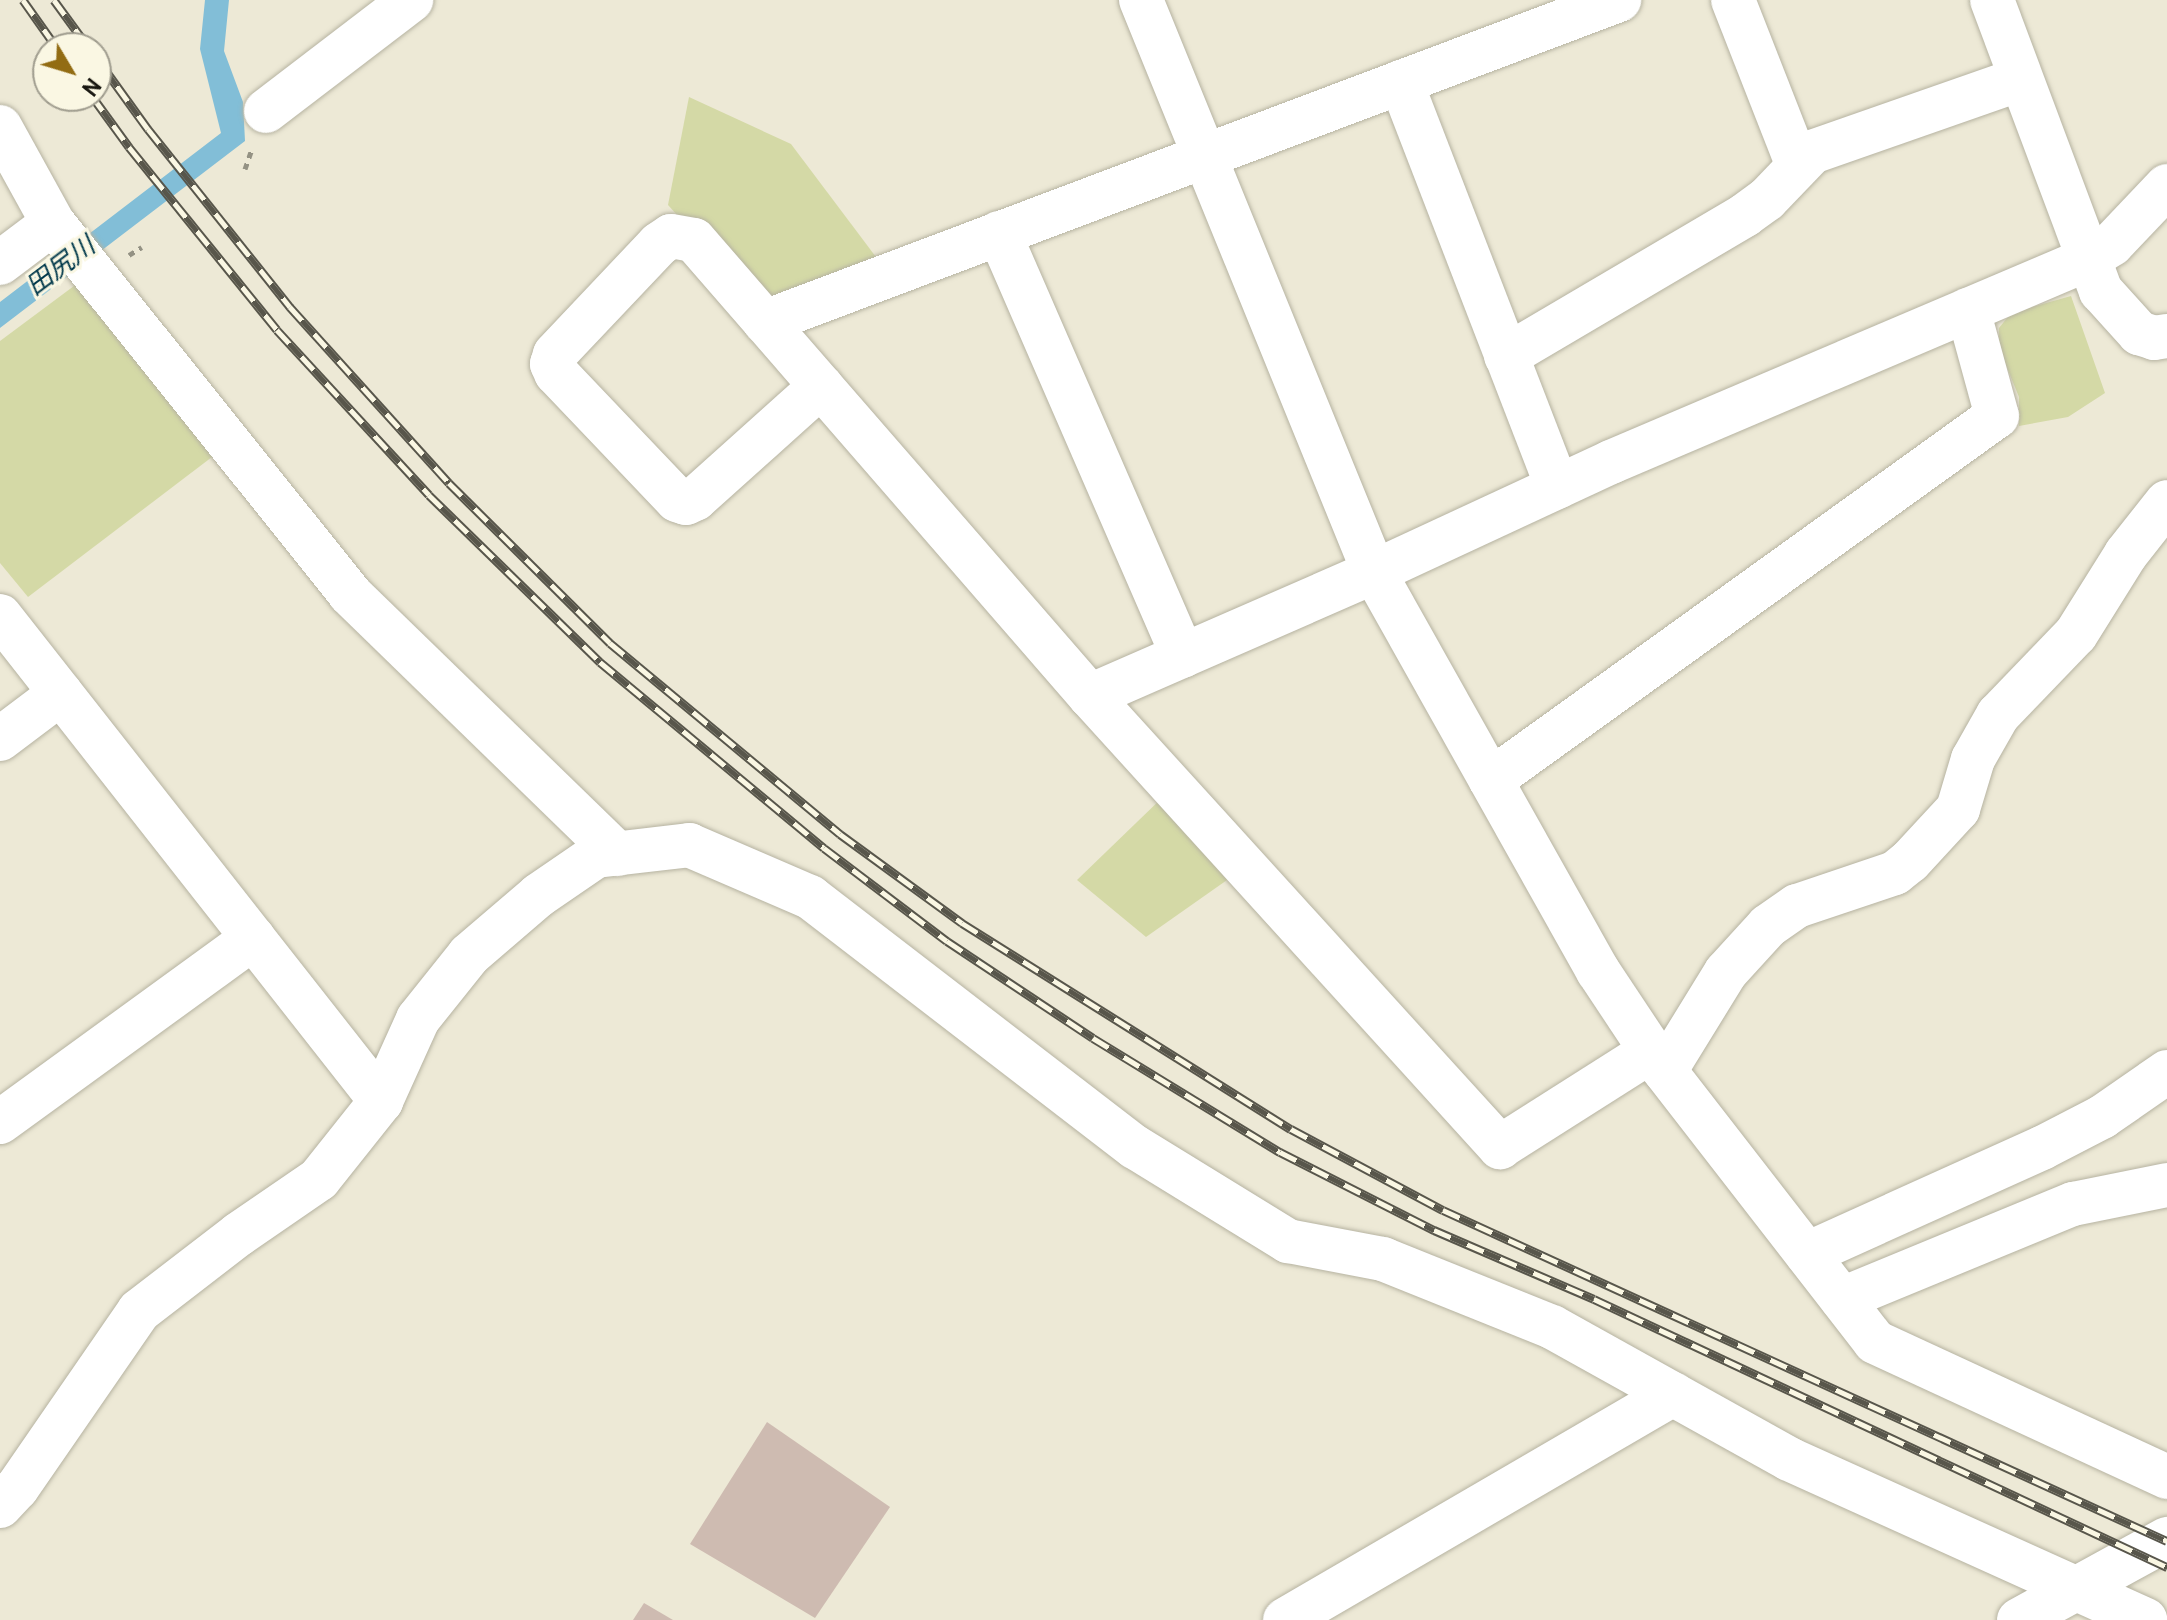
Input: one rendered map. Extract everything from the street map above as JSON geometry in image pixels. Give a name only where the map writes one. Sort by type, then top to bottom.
[{"type":"street","points":[[266,111],[411,0]]},
{"type":"street","points":[[1141,0],[1374,572],[1598,971],[1658,1061],[1875,1342],[2167,1477]]},
{"type":"street","points":[[765,322],[1619,0]]},
{"type":"street","points":[[1733,0],[1797,163]]},
{"type":"street","points":[[1992,0],[2101,291],[2128,325],[2154,338],[2167,336]]},
{"type":"street","points":[[1506,356],[1745,215],[1767,199],[1797,163],[1812,152],[2021,79]]},
{"type":"street","points":[[1401,82],[1557,487]]},
{"type":"street","points":[[0,127],[68,241],[350,594],[617,854]]},
{"type":"street","points":[[1090,696],[1374,572],[1557,487],[2088,259],[2112,244],[2167,186]]},
{"type":"street","points":[[999,233],[1183,656]]},
{"type":"street","points":[[821,386],[695,499],[686,503],[677,500],[556,373],[552,364],[555,354],[659,244],[671,236],[694,240],[765,322],[821,386],[1090,696],[1500,1147],[1658,1061],[1726,972],[1768,926],[1797,906],[1895,873],[1910,861],[1958,809],[1973,759],[1998,715],[2076,634],[2126,554],[2167,502]]},
{"type":"street","points":[[0,263],[68,241]]},
{"type":"street","points":[[1491,780],[1997,416],[1968,310]]},
{"type":"street","points":[[0,616],[381,1101]]},
{"type":"street","points":[[0,739],[61,693]]},
{"type":"street","points":[[0,1506],[17,1488],[139,1311],[239,1234],[319,1179],[381,1101],[418,1019],[469,955],[550,887],[596,856],[689,845],[810,897],[1135,1147],[1288,1241],[1383,1259],[1552,1327],[1789,1459],[2078,1587],[2145,1620]]},
{"type":"street","points":[[0,1122],[253,938]]},
{"type":"street","points":[[1807,1254],[2042,1148],[2102,1117],[2167,1072]]},
{"type":"street","points":[[1842,1299],[2073,1204],[2167,1185]]},
{"type":"street","points":[[1285,1620],[1673,1394]]},
{"type":"street","points":[[2019,1620],[2167,1539]]},
{"type":"green space","points":[[689,97],[791,144],[882,265],[767,314],[668,205]]},
{"type":"green space","points":[[82,280],[212,457],[28,597],[0,563],[0,341]]},
{"type":"green space","points":[[2071,296],[2105,393],[2068,417],[2019,426],[2019,397],[1999,348],[1999,328],[2011,313]]},
{"type":"green space","points":[[1166,794],[1237,873],[1146,937],[1077,880]]},
{"type":"water","name":"田尻川","points":[[205,0],[229,0],[224,51],[243,102],[245,141],[0,328],[0,302],[221,133],[200,49]]},
{"type":"building","points":[[767,1422],[890,1507],[815,1618],[690,1544]]},
{"type":"building","points":[[644,1603],[673,1620],[633,1620]]},
{"type":"railway","points":[[23,0],[46,32]]},
{"type":"railway","points":[[54,0],[77,32]]},
{"type":"railway","points":[[112,79],[290,307],[449,483],[610,643],[840,834],[962,923],[1291,1129],[1443,1210],[2167,1541]]},
{"type":"railway","points":[[104,112],[277,330],[429,495],[600,662],[824,848],[947,941],[1093,1038],[1280,1152],[1434,1230],[1594,1299],[2167,1567]]}]
